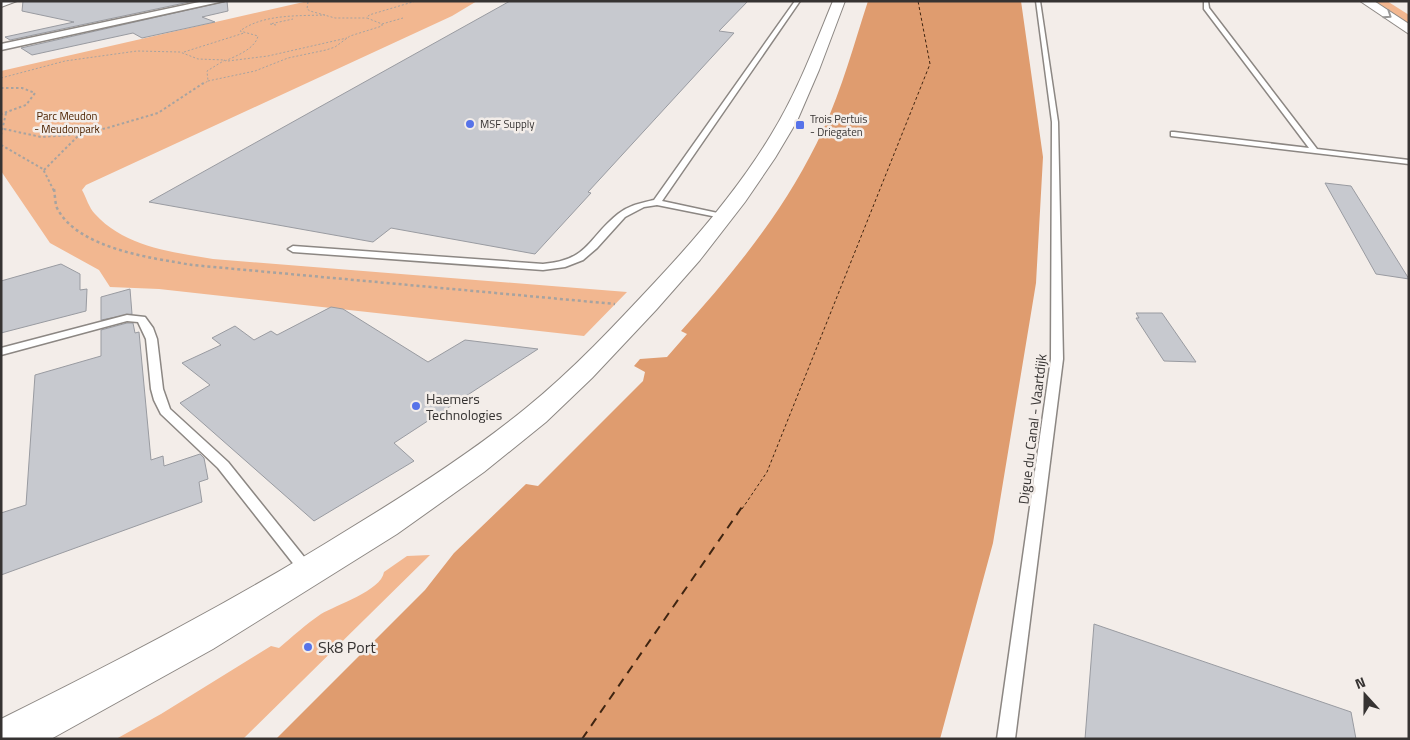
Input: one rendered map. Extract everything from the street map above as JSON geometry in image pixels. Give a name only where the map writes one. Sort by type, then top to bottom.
[{"type":"main road","points":[[1,4],[10,1]]},
{"type":"main road","points":[[6,739],[120,682],[308,572],[422,499],[509,436],[554,399],[633,320],[724,217],[762,165],[780,136],[815,64],[840,1]]},
{"type":"main road","points":[[1366,1],[1409,30]]},
{"type":"street","points":[[1,47],[218,1]]},
{"type":"lane","points":[[657,202],[798,1]]},
{"type":"lane","name":"Digue du Canal - Vaartdijk","points":[[1006,739],[1057,359],[1056,122],[1038,1]]},
{"type":"lane","points":[[1206,1],[1206,8],[1314,151]]},
{"type":"lane","points":[[1174,134],[1409,162]]},
{"type":"lane","points":[[294,249],[543,267],[559,266],[583,256],[623,212],[634,207],[657,202],[724,217]]},
{"type":"lane","points":[[1,352],[132,317],[141,319],[149,330],[159,400],[165,411],[223,465],[308,572]]},
{"type":"path","points":[[308,1],[308,10],[343,18],[367,18],[382,24]]},
{"type":"path","points":[[367,18],[373,13],[416,1]]},
{"type":"path","points":[[208,81],[207,71],[243,52],[259,38],[241,32],[242,29],[253,24],[325,15]]},
{"type":"path","points":[[276,25],[270,24],[309,16]]},
{"type":"path","points":[[1,78],[51,64],[114,54],[150,51],[183,53],[199,59],[225,61],[261,57],[374,30],[382,24],[404,18]]},
{"type":"path","points":[[183,53],[198,46],[228,40],[245,33]]},
{"type":"path","points":[[4,129],[39,136],[82,132],[154,114],[170,107],[196,86],[208,81],[255,71],[279,61],[326,50],[335,47],[348,37]]},
{"type":"path","points":[[1,88],[22,88],[35,93],[34,98],[29,103],[1,114]]},
{"type":"path","points":[[1,135],[4,129],[6,113]]},
{"type":"path","points":[[44,170],[82,132]]},
{"type":"green space","name":"Parc Meudon - Meudonpark","points":[[308,1],[477,1],[452,16],[86,185],[82,190],[93,212],[107,225],[134,241],[181,254],[213,259],[627,292],[584,336],[159,289],[110,287],[99,270],[50,243],[1,171],[1,71]]},
{"type":"green space","points":[[1372,1],[1387,1],[1409,15],[1409,25]]},
{"type":"green space","name":"Sk8 Port","points":[[430,555],[243,739],[116,739],[161,714],[271,646],[279,648],[321,614],[367,591],[381,579],[384,572],[407,556]]},
{"type":"shaded area","points":[[868,1],[1021,1],[1043,157],[1036,283],[993,543],[940,739],[276,739],[425,590],[454,553],[526,484],[538,486],[643,381],[645,372],[634,366],[640,359],[667,357],[687,334],[681,331],[760,236],[794,185],[809,158],[836,99]]},
{"type":"building","points":[[23,1],[194,1],[10,40],[5,37],[74,22],[22,11]]},
{"type":"building","points":[[227,1],[228,11],[202,17],[215,22],[142,38],[133,33],[32,55],[21,48]]},
{"type":"building","name":"MSF Supply","points":[[510,1],[748,1],[719,31],[734,33],[588,192],[591,193],[535,254],[391,228],[373,242],[149,202]]},
{"type":"building","points":[[1325,183],[1351,186],[1409,279],[1376,274]]},
{"type":"building","points":[[61,264],[80,274],[80,290],[87,289],[86,311],[1,333],[1,281]]},
{"type":"building","points":[[130,289],[132,314],[101,320],[101,297]]},
{"type":"building","points":[[331,307],[343,309],[428,362],[465,340],[538,349],[394,443],[414,461],[314,521],[180,403],[210,385],[182,363],[221,345],[212,338],[235,326],[254,340],[271,331],[277,335]]},
{"type":"building","points":[[1136,313],[1162,313],[1196,362],[1164,361],[1136,318],[1139,318]]},
{"type":"building","points":[[133,323],[135,333],[139,332],[151,460],[163,456],[164,466],[200,454],[204,458],[208,479],[199,482],[202,502],[1,575],[1,513],[26,505],[35,375],[101,356],[101,330]]},
{"type":"building","points":[[1094,624],[1351,712],[1356,739],[1085,739]]},
{"type":"ferry route","points":[[742,509],[767,472],[930,64],[918,1]]},
{"type":"ferry route","points":[[582,739],[742,507]]},
{"type":"place","name":"MSF Supply","points":[[470,124]]},
{"type":"place","name":"Trois Pertuis - Driegaten","points":[[800,125]]},
{"type":"place","name":"Haemers Technologies","points":[[416,406]]},
{"type":"place","name":"Sk8 Port","points":[[308,647]]}]
